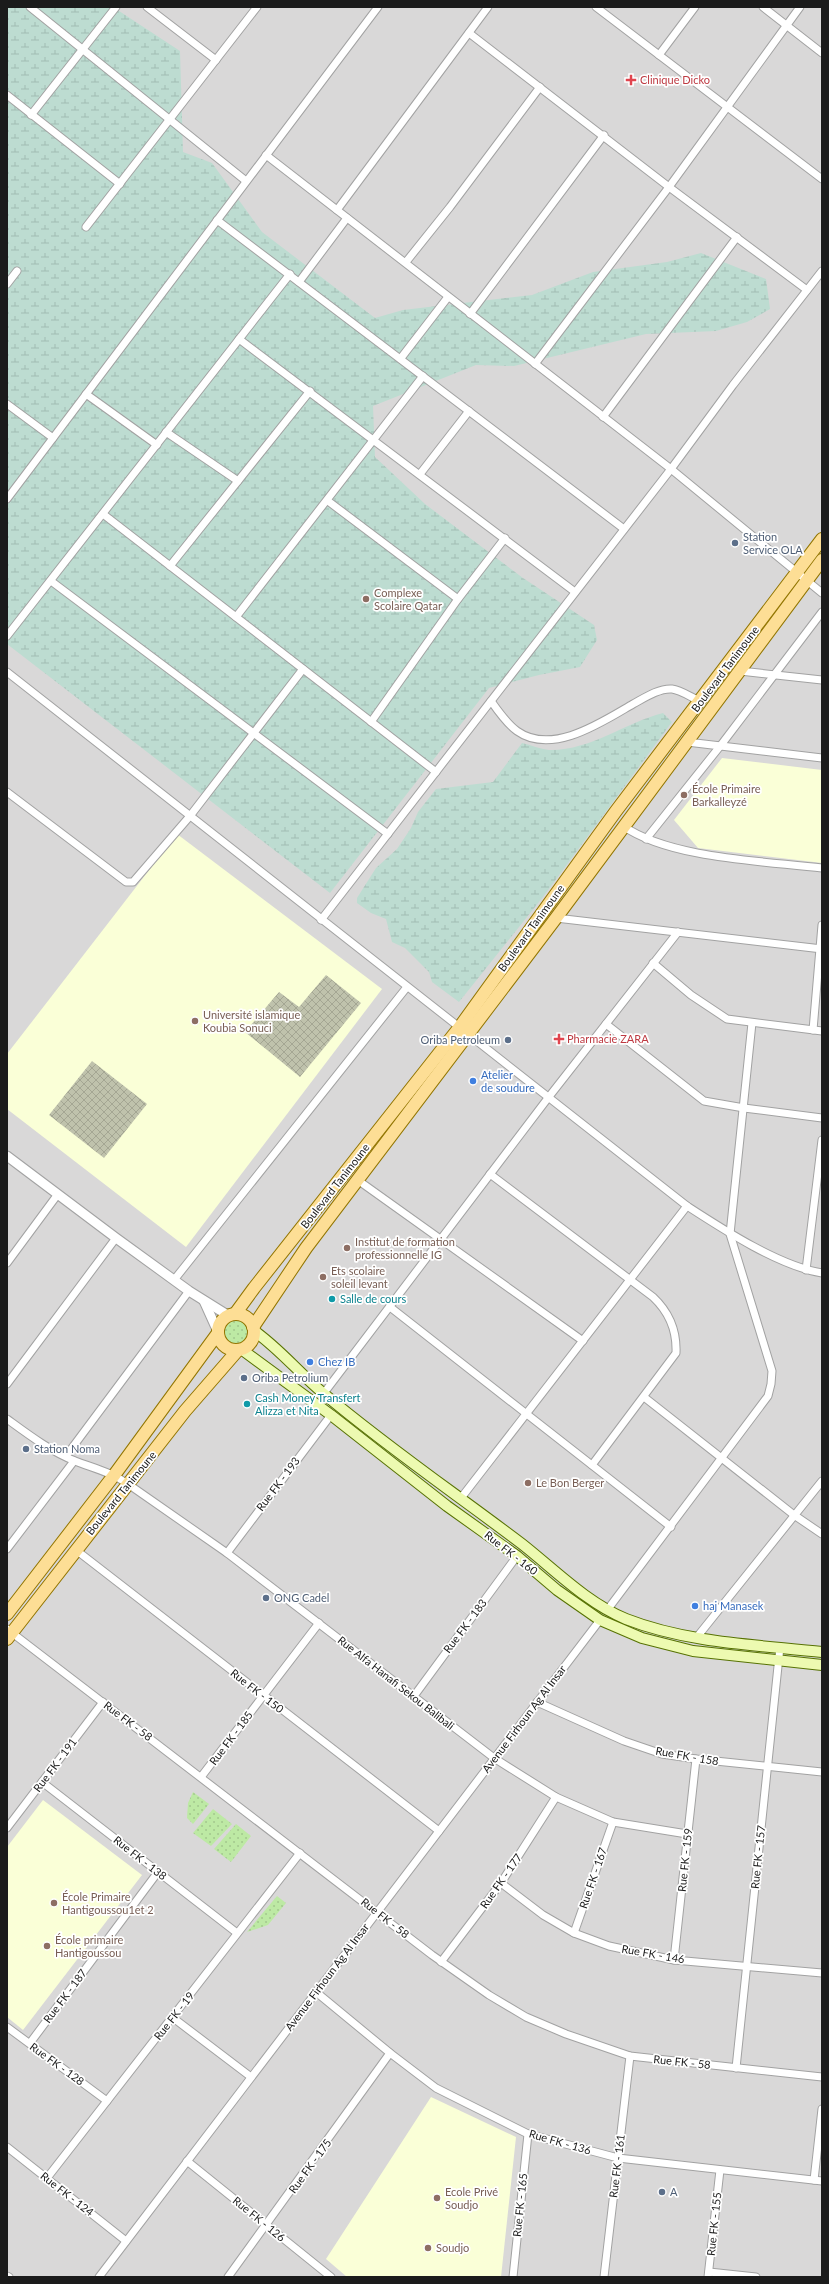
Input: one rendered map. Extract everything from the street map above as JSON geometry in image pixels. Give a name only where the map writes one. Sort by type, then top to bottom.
[{"type":"main road","name":"Boulevard Tanimoune","points":[[253,1328],[306,1248],[359,1181],[616,810],[822,539]]},
{"type":"main road","name":"Boulevard Tanimoune","points":[[232,1315],[556,918],[822,560]]},
{"type":"main road","points":[[232,1315],[248,1319],[253,1328],[251,1342],[240,1350],[232,1350],[222,1344],[218,1332],[221,1322],[232,1315]]},
{"type":"main road","name":"Rue FK - 160","points":[[253,1328],[324,1394],[461,1498],[570,1584],[608,1609],[626,1618],[654,1628],[697,1637],[822,1652]]},
{"type":"main road","name":"Boulevard Tanimoune","points":[[7,1614],[115,1474],[218,1332]]},
{"type":"main road","name":"Boulevard Tanimoune","points":[[9,1633],[190,1404],[240,1350]]},
{"type":"main road","name":"Rue FK - 160","points":[[240,1350],[331,1415],[447,1506],[517,1556],[557,1590],[600,1620],[642,1638],[693,1651],[822,1665]]},
{"type":"main road","points":[[620,1629],[626,1618]]},
{"type":"street","points":[[30,7],[246,181]]},
{"type":"street","points":[[31,114],[116,7]]},
{"type":"street","points":[[147,7],[216,60]]},
{"type":"street","points":[[86,227],[257,7]]},
{"type":"street","points":[[7,499],[378,7]]},
{"type":"street","points":[[337,210],[488,7]]},
{"type":"street","points":[[596,7],[822,179]]},
{"type":"street","points":[[659,55],[695,7]]},
{"type":"street","points":[[763,7],[786,26],[821,51]]},
{"type":"street","points":[[535,364],[669,187],[726,106],[800,7]]},
{"type":"street","points":[[470,33],[604,135],[669,187],[807,290]]},
{"type":"street","points":[[406,262],[450,207],[540,87]]},
{"type":"street","points":[[7,96],[120,184]]},
{"type":"street","points":[[470,314],[604,135]]},
{"type":"street","points":[[266,155],[406,262],[448,297],[671,469],[822,593]]},
{"type":"street","points":[[299,282],[347,218]]},
{"type":"street","points":[[218,220],[624,529]]},
{"type":"street","points":[[603,417],[737,237]]},
{"type":"street","points":[[7,284],[17,271]]},
{"type":"street","points":[[321,920],[671,469],[732,385],[822,271]]},
{"type":"street","points":[[7,636],[290,274]]},
{"type":"street","points":[[401,358],[448,297]]},
{"type":"street","points":[[239,339],[374,439],[575,592]]},
{"type":"street","points":[[236,617],[328,501],[423,376]]},
{"type":"street","points":[[170,566],[310,391]]},
{"type":"street","points":[[86,394],[157,445]]},
{"type":"street","points":[[7,404],[52,438]]},
{"type":"street","points":[[420,474],[469,411]]},
{"type":"street","points":[[166,432],[238,481]]},
{"type":"street","points":[[328,501],[458,599]]},
{"type":"street","points":[[103,514],[436,772]]},
{"type":"street","points":[[371,722],[458,599],[505,538]]},
{"type":"street","points":[[51,581],[388,834]]},
{"type":"street","points":[[646,839],[721,745],[822,612]]},
{"type":"street","points":[[7,792],[126,882],[133,882],[190,816],[303,669]]},
{"type":"street","points":[[740,671],[822,680]]},
{"type":"street","points":[[7,672],[687,1206],[730,1234],[806,1270],[822,1273]]},
{"type":"street","points":[[490,701],[516,731],[528,737],[555,739],[570,737],[645,697],[662,691],[674,689],[700,701]]},
{"type":"street","points":[[687,742],[822,758]]},
{"type":"street","points":[[623,826],[646,839],[712,855],[822,868]]},
{"type":"street","points":[[556,918],[821,949]]},
{"type":"street","points":[[813,1030],[822,926]]},
{"type":"street","points":[[324,1394],[548,1098],[678,932]]},
{"type":"street","points":[[653,963],[691,995],[727,1019],[822,1031]]},
{"type":"street","points":[[174,1280],[407,987]]},
{"type":"street","points":[[608,1609],[768,1396],[772,1384],[772,1371],[730,1234],[752,1023]]},
{"type":"street","points":[[606,1024],[704,1101],[744,1108],[822,1118]]},
{"type":"street","points":[[806,1270],[819,1188],[822,1140]]},
{"type":"street","points":[[7,1156],[189,1291],[204,1301],[232,1315]]},
{"type":"street","points":[[490,1174],[654,1297],[666,1310],[676,1342],[676,1353],[592,1465]]},
{"type":"street","points":[[359,1181],[583,1341]]},
{"type":"street","points":[[7,1263],[58,1194]]},
{"type":"street","points":[[461,1498],[687,1206]]},
{"type":"street","points":[[7,1384],[116,1238]]},
{"type":"street","points":[[66,1456],[189,1291]]},
{"type":"street","points":[[204,1301],[218,1332]]},
{"type":"street","points":[[390,1307],[671,1527]]},
{"type":"street","points":[[644,1397],[722,1456],[794,1515],[822,1534]]},
{"type":"street","name":"Rue FK - 193","points":[[227,1553],[331,1415]]},
{"type":"street","name":"Rue Alfa Hanafi Sekou Balibali","points":[[7,1419],[44,1446],[74,1461],[115,1474],[227,1553],[494,1758],[556,1797],[613,1822],[687,1834]]},
{"type":"street","points":[[7,1549],[74,1461]]},
{"type":"street","points":[[697,1637],[822,1481]]},
{"type":"street","name":"Rue FK - 150","points":[[76,1550],[439,1831]]},
{"type":"street","name":"Rue FK - 183","points":[[414,1696],[517,1556]]},
{"type":"street","name":"Avenue Firhoun Ag Al Insar","points":[[99,2277],[600,1620]]},
{"type":"street","name":"Rue FK - 185","points":[[201,1777],[319,1623]]},
{"type":"street","name":"Rue FK - 58","points":[[9,1633],[103,1702],[441,1962],[526,2017],[566,2034],[630,2056],[822,2078]]},
{"type":"street","name":"Rue FK - 157","points":[[736,2068],[780,1647]]},
{"type":"street","name":"Rue FK - 191","points":[[7,1828],[103,1702]]},
{"type":"street","name":"Rue FK - 158","points":[[537,1702],[624,1741],[662,1754],[822,1772]]},
{"type":"street","name":"Rue FK - 159","points":[[674,1960],[696,1759]]},
{"type":"street","name":"Rue FK - 138","points":[[42,1782],[237,1933]]},
{"type":"street","name":"Rue FK - 177","points":[[441,1962],[501,1883],[556,1797]]},
{"type":"street","name":"Rue FK - 167","points":[[574,1933],[613,1822]]},
{"type":"street","name":"Rue FK - 19","points":[[47,2178],[300,1853]]},
{"type":"street","name":"Rue FK - 187","points":[[30,2044],[158,1872]]},
{"type":"street","name":"Rue FK - 146","points":[[501,1883],[543,1915],[574,1933],[609,1946],[674,1960],[822,1973]]},
{"type":"street","name":"Rue FK - 136","points":[[316,1992],[390,2053],[436,2088],[528,2134],[618,2158],[822,2181]]},
{"type":"street","points":[[172,2017],[251,2077]]},
{"type":"street","name":"Rue FK - 128","points":[[7,2027],[107,2101]]},
{"type":"street","name":"Rue FK - 175","points":[[228,2277],[390,2053]]},
{"type":"street","name":"Rue FK - 161","points":[[604,2277],[630,2056]]},
{"type":"street","points":[[814,2180],[822,2109]]},
{"type":"street","name":"Rue FK - 165","points":[[512,2277],[528,2134]]},
{"type":"street","name":"Rue FK - 124","points":[[7,2147],[126,2240]]},
{"type":"street","name":"Rue FK - 126","points":[[187,2161],[331,2277]]},
{"type":"street","name":"Rue FK - 155","points":[[709,2274],[720,2170]]},
{"type":"street","points":[[709,2274],[756,2277]]},
{"type":"shaded area","points":[[7,7],[822,7],[822,2277],[7,2277]]},
{"type":"shaded area","points":[[722,758],[822,770],[822,863],[698,848],[674,820]]},
{"type":"shaded area","name":"Université islamique Koubia Sonuci","points":[[177,834],[382,989],[186,1247],[7,1109],[7,1054]]},
{"type":"shaded area","points":[[326,975],[361,1003],[300,1077],[245,1032],[279,992],[299,1007]]},
{"type":"shaded area","points":[[92,1061],[147,1104],[104,1158],[49,1115]]},
{"type":"shaded area","name":"École primaire Hantigoussou","points":[[43,1800],[142,1875],[23,2030],[7,2017],[7,1847]]},
{"type":"shaded area","name":"Ecole Privé Soudjo","points":[[431,2097],[516,2137],[501,2277],[347,2277],[326,2259]]},
{"type":"green space","points":[[7,7],[113,7],[180,51],[183,152],[212,163],[262,232],[375,318],[403,310],[532,295],[593,272],[667,262],[701,253],[766,279],[770,309],[747,322],[716,331],[646,334],[514,366],[476,365],[373,406],[375,457],[425,504],[523,578],[594,625],[597,640],[580,667],[539,675],[489,688],[330,893],[7,644]]},
{"type":"green space","points":[[663,713],[672,722],[543,897],[459,1002],[432,982],[429,972],[405,948],[392,942],[386,919],[371,913],[357,903],[357,898],[376,868],[397,849],[411,828],[418,812],[436,789],[493,782],[522,743],[549,750],[579,746],[607,736],[634,723]]},
{"type":"green space","points":[[235,1319],[244,1323],[248,1332],[244,1341],[235,1345],[226,1341],[222,1332],[226,1323]]},
{"type":"green space","points":[[193,1792],[209,1804],[193,1824],[187,1818],[188,1803]]},
{"type":"green space","points":[[213,1809],[232,1824],[211,1846],[193,1833]]},
{"type":"green space","points":[[236,1824],[251,1836],[231,1862],[214,1849]]},
{"type":"green space","points":[[277,1896],[286,1903],[268,1925],[247,1932]]},
{"type":"place","name":"Clinique Dicko","points":[[631,80]]},
{"type":"place","name":"Station Service OLA","points":[[735,543]]},
{"type":"place","name":"Complexe Scolaire Qatar","points":[[366,599]]},
{"type":"place","name":"École Primaire Barkalleyzé","points":[[684,795]]},
{"type":"place","name":"Université islamique Koubia Sonuci","points":[[195,1021]]},
{"type":"place","name":"Pharmacie ZARA","points":[[559,1039]]},
{"type":"place","name":"Oriba Petroleum","points":[[508,1040]]},
{"type":"place","name":"Atelier de soudure","points":[[473,1081]]},
{"type":"place","name":"Institut de formation professionnelle IG","points":[[347,1248]]},
{"type":"place","name":"Ets scolaire soleil levant","points":[[323,1277]]},
{"type":"place","name":"Salle de cours","points":[[332,1299]]},
{"type":"place","name":"Chez IB","points":[[310,1362]]},
{"type":"place","name":"Oriba Petrolium","points":[[244,1378]]},
{"type":"place","name":"Cash Money Transfert Alizza et Nita","points":[[247,1404]]},
{"type":"place","name":"Station Noma","points":[[26,1449]]},
{"type":"place","name":"Le Bon Berger","points":[[528,1483]]},
{"type":"place","name":"ONG Cadel","points":[[266,1598]]},
{"type":"place","name":"haj Manasek","points":[[695,1606]]},
{"type":"place","name":"École Primaire Hantigoussou1et 2","points":[[54,1903]]},
{"type":"place","name":"École primaire Hantigoussou","points":[[47,1946]]},
{"type":"place","name":"A","points":[[662,2192]]},
{"type":"place","name":"Ecole Privé Soudjo","points":[[437,2198]]},
{"type":"place","name":"Soudjo","points":[[428,2248]]}]
